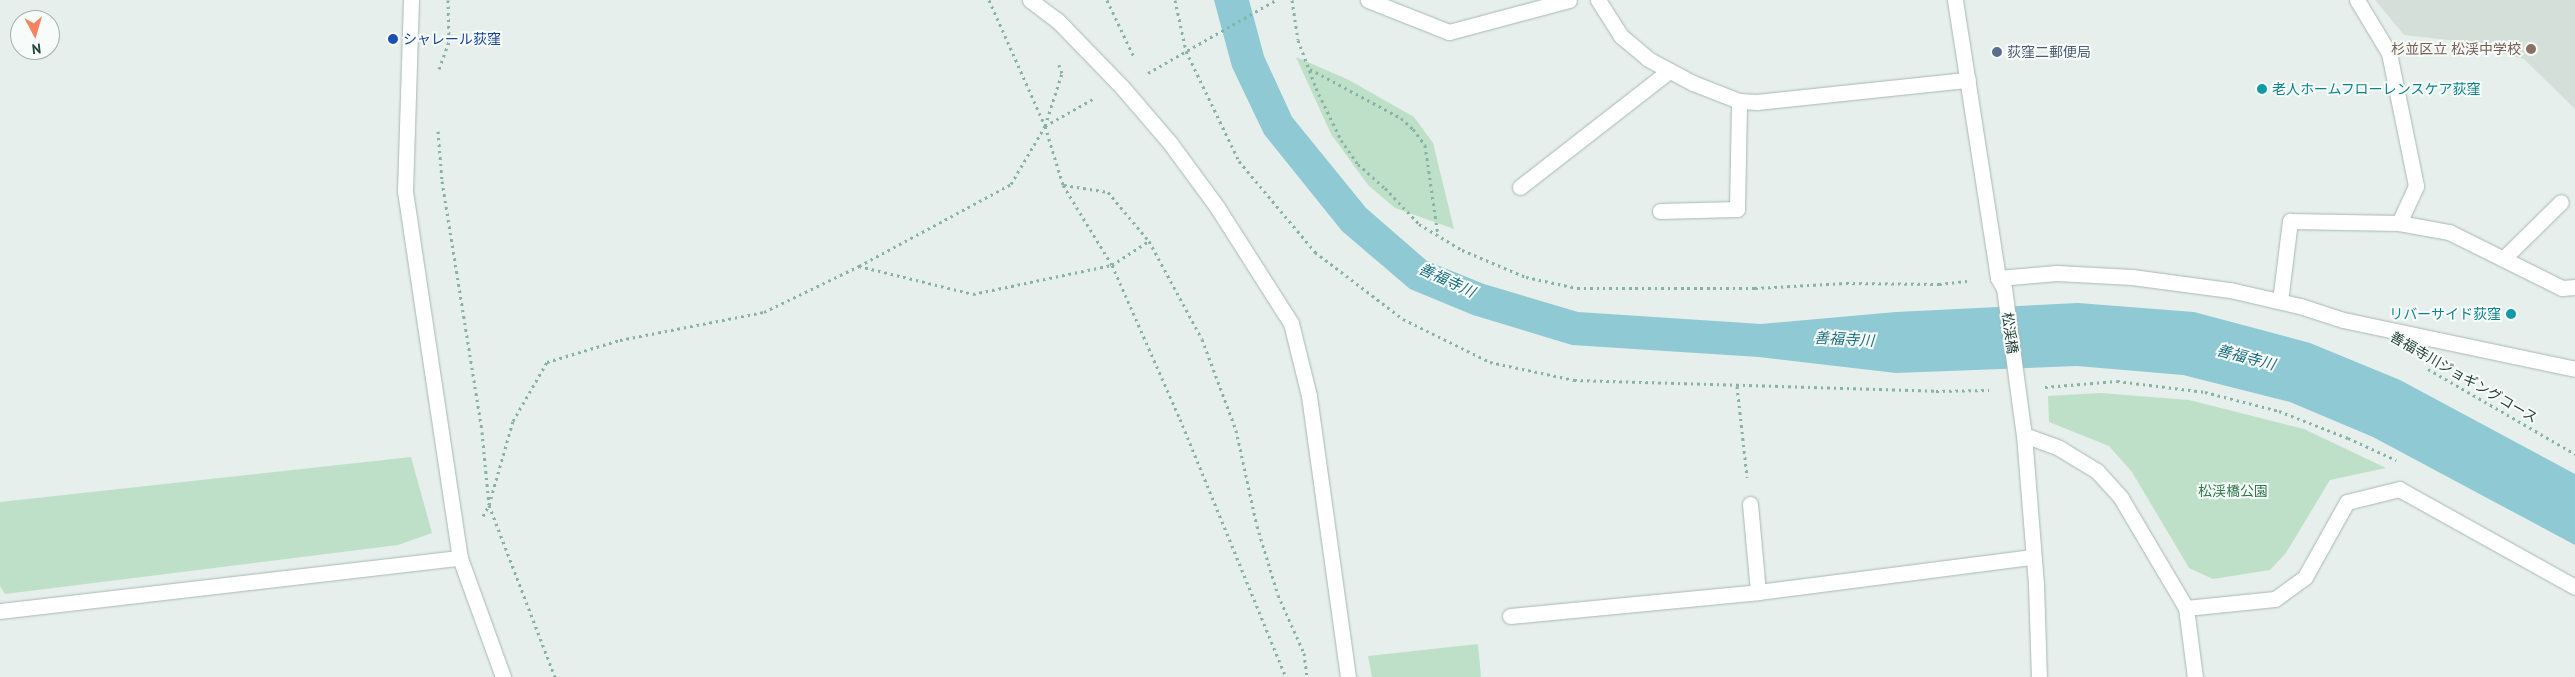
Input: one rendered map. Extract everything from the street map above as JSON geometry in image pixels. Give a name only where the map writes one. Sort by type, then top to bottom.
[{"type":"street","points":[[411,0],[405,191],[460,558],[503,677]]},
{"type":"street","points":[[1030,0],[1056,20],[1122,87],[1170,143],[1217,206],[1291,323],[1309,396],[1348,677]]},
{"type":"street","points":[[1368,0],[1449,32],[1569,0]]},
{"type":"street","points":[[1598,0],[1621,36],[1648,59],[1739,101],[1757,102],[1968,80]]},
{"type":"street","name":"松渓橋","points":[[1955,0],[2024,435],[2039,677]]},
{"type":"street","points":[[2357,0],[2389,54],[2416,186],[2399,223]]},
{"type":"street","points":[[1520,187],[1669,70]]},
{"type":"street","points":[[1660,211],[1736,209],[1739,101]]},
{"type":"street","points":[[2503,259],[2560,202]]},
{"type":"street","points":[[2280,301],[2290,221],[2399,223],[2449,232],[2562,288],[2575,287]]},
{"type":"street","points":[[2001,283],[2057,273],[2132,277],[2230,290],[2280,301],[2343,320],[2575,369]]},
{"type":"street","points":[[2024,435],[2059,448],[2097,471],[2121,498],[2186,608],[2196,677]]},
{"type":"street","points":[[2186,608],[2275,599],[2305,577],[2347,502],[2399,489],[2575,588]]},
{"type":"street","points":[[1750,504],[1758,592]]},
{"type":"street","points":[[1510,616],[1758,592],[2033,557]]},
{"type":"street","points":[[0,610],[460,558]]},
{"type":"path","points":[[436,78],[449,41],[448,0]]},
{"type":"path","points":[[988,0],[1045,126],[1063,185],[1112,265],[1180,420],[1286,677]]},
{"type":"path","points":[[1107,0],[1143,75]]},
{"type":"path","points":[[1174,0],[1186,51],[1238,161],[1315,252],[1403,320],[1490,362],[1574,380],[1737,386],[1936,391],[2017,383],[2117,381],[2205,392],[2279,411],[2348,438],[2397,461]]},
{"type":"path","points":[[1045,126],[1102,94],[1122,87],[1276,0]]},
{"type":"path","points":[[1292,0],[1298,40],[1340,140],[1358,164],[1385,188],[1419,224],[1462,250],[1526,276],[1576,288],[1755,288],[1846,283],[1939,284]]},
{"type":"path","points":[[460,558],[489,505],[513,421],[547,362],[620,340],[764,312],[859,266],[1011,184],[1045,126],[1062,73],[1055,56]]},
{"type":"path","points":[[1309,68],[1401,118],[1413,129],[1425,146],[1439,236]]},
{"type":"path","points":[[437,123],[442,181],[482,432],[489,505],[555,677]]},
{"type":"path","points":[[1063,185],[1108,192],[1149,241],[1202,339],[1236,430],[1257,526],[1278,595],[1304,653],[1307,677]]},
{"type":"path","points":[[859,266],[973,294],[1112,265],[1149,241]]},
{"type":"path","name":"善福寺川ジョギングコース","points":[[2427,369],[2575,454]]},
{"type":"path","points":[[1737,386],[1750,504]]},
{"type":"shaded area","name":"杉並区立 松渓中学校","points":[[2375,0],[2575,0],[2575,109],[2524,59],[2449,40],[2404,35]]},
{"type":"green space","points":[[1296,57],[1349,80],[1414,117],[1433,143],[1454,229],[1395,208],[1368,185],[1331,134]]},
{"type":"green space","name":"松渓橋公園","points":[[2100,393],[2189,400],[2304,429],[2386,468],[2330,480],[2286,553],[2270,570],[2213,579],[2189,568],[2132,472],[2109,446],[2049,422],[2048,396]]},
{"type":"green space","points":[[411,457],[432,533],[398,545],[5,594],[0,586],[0,502]]},
{"type":"green space","points":[[1478,644],[1481,677],[1372,677],[1368,656]]},
{"type":"water","name":"善福寺川","points":[[1214,0],[1249,0],[1264,56],[1292,117],[1366,208],[1427,261],[1484,284],[1578,312],[1761,324],[1896,312],[2078,303],[2194,312],[2310,343],[2400,380],[2575,474],[2575,545],[2373,437],[2290,402],[2183,375],[2077,366],[1896,373],[1759,357],[1572,345],[1473,315],[1410,289],[1342,231],[1264,134],[1232,67]]},
{"type":"place","name":"シャレール荻窪","points":[[393,39]]},
{"type":"place","name":"杉並区立 松渓中学校","points":[[2531,49]]},
{"type":"place","name":"荻窪二郵便局","points":[[1997,52]]},
{"type":"place","name":"老人ホームフローレンスケア荻窪","points":[[2262,89]]},
{"type":"place","name":"リバーサイド荻窪","points":[[2511,314]]}]
